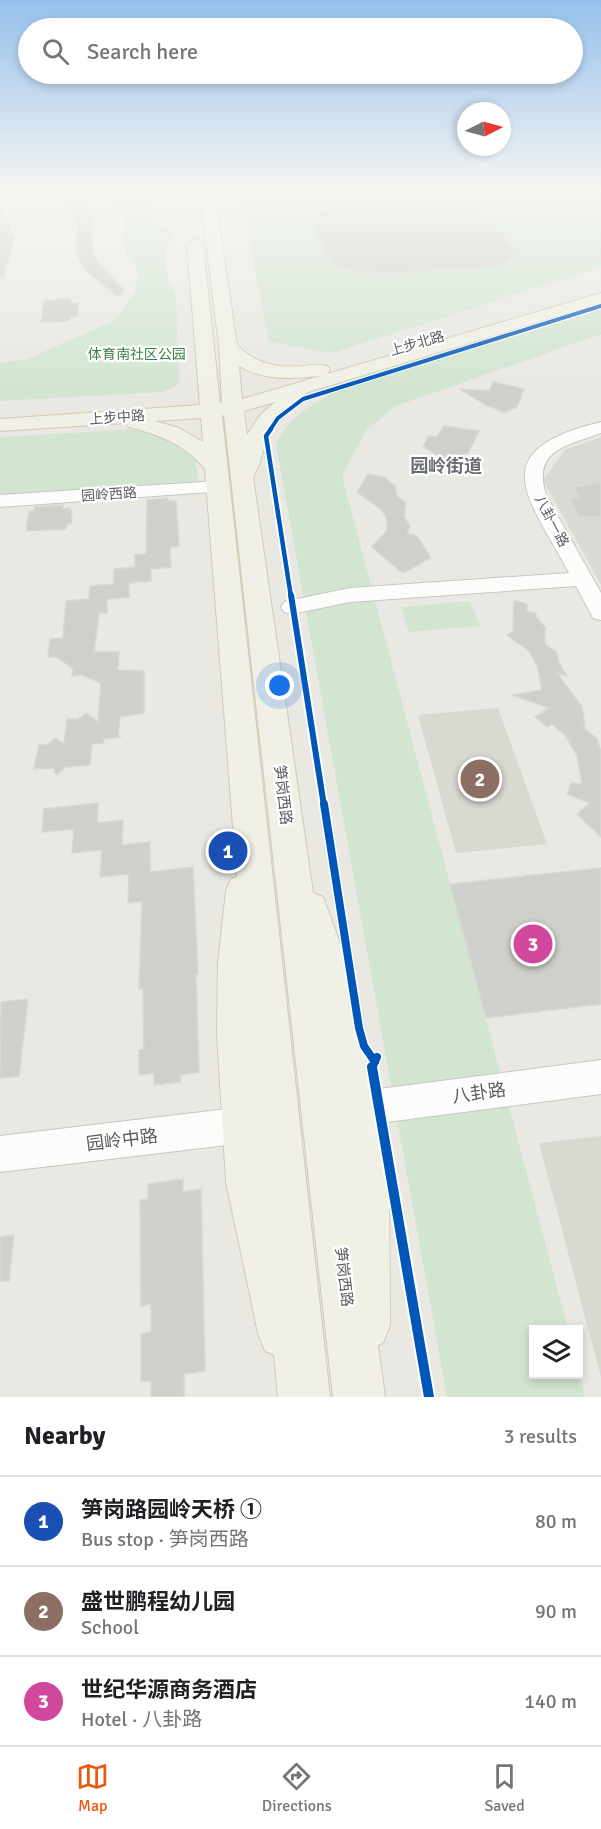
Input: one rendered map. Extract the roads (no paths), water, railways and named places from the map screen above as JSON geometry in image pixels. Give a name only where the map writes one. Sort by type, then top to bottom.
[{"type":"main road","points":[[131,406],[209,400],[203,373],[206,361],[196,256]]},
{"type":"main road","name":"笋岗西路","points":[[216,256],[228,346],[209,400],[226,469],[271,848],[361,1397]]},
{"type":"main road","name":"上步北路","points":[[320,377],[601,288]]},
{"type":"main road","points":[[200,298],[221,297]]},
{"type":"main road","name":"上步北路","points":[[209,400],[320,377],[601,298]]},
{"type":"main road","points":[[577,305],[601,303]]},
{"type":"main road","points":[[228,346],[243,362],[261,370],[320,377]]},
{"type":"main road","points":[[95,419],[138,423],[177,435],[226,469],[266,418],[320,377]]},
{"type":"main road","name":"上步中路","points":[[0,413],[209,400]]},
{"type":"main road","name":"上步中路","points":[[0,425],[95,419],[209,400]]},
{"type":"main road","name":"笋岗西路","points":[[271,848],[304,1397]]},
{"type":"main road","points":[[271,848],[328,962],[343,1023],[366,1181],[361,1397]]},
{"type":"main road","points":[[271,848],[240,914],[237,1033],[249,1182],[267,1271],[298,1397]]},
{"type":"street","name":"八卦一路","points":[[601,427],[549,448],[532,465],[531,474],[537,495],[601,613]]},
{"type":"street","name":"园岭西路","points":[[0,501],[226,469]]},
{"type":"street","points":[[292,607],[350,595],[583,579]]},
{"type":"street","name":"八卦路","points":[[356,1109],[601,1077]]},
{"type":"street","name":"园岭中路","points":[[0,1154],[244,1125]]},
{"type":"place","name":"盛世鹏程幼儿园","points":[[480,779]]},
{"type":"place","name":"笋岗路园岭天桥 ①","points":[[228,851]]},
{"type":"place","name":"世纪华源商务酒店","points":[[533,944]]},
{"type":"district","name":"园岭街道","points":[[446,466]]},
{"type":"park label","name":"体育南社区公园","points":[[137,354]]}]
